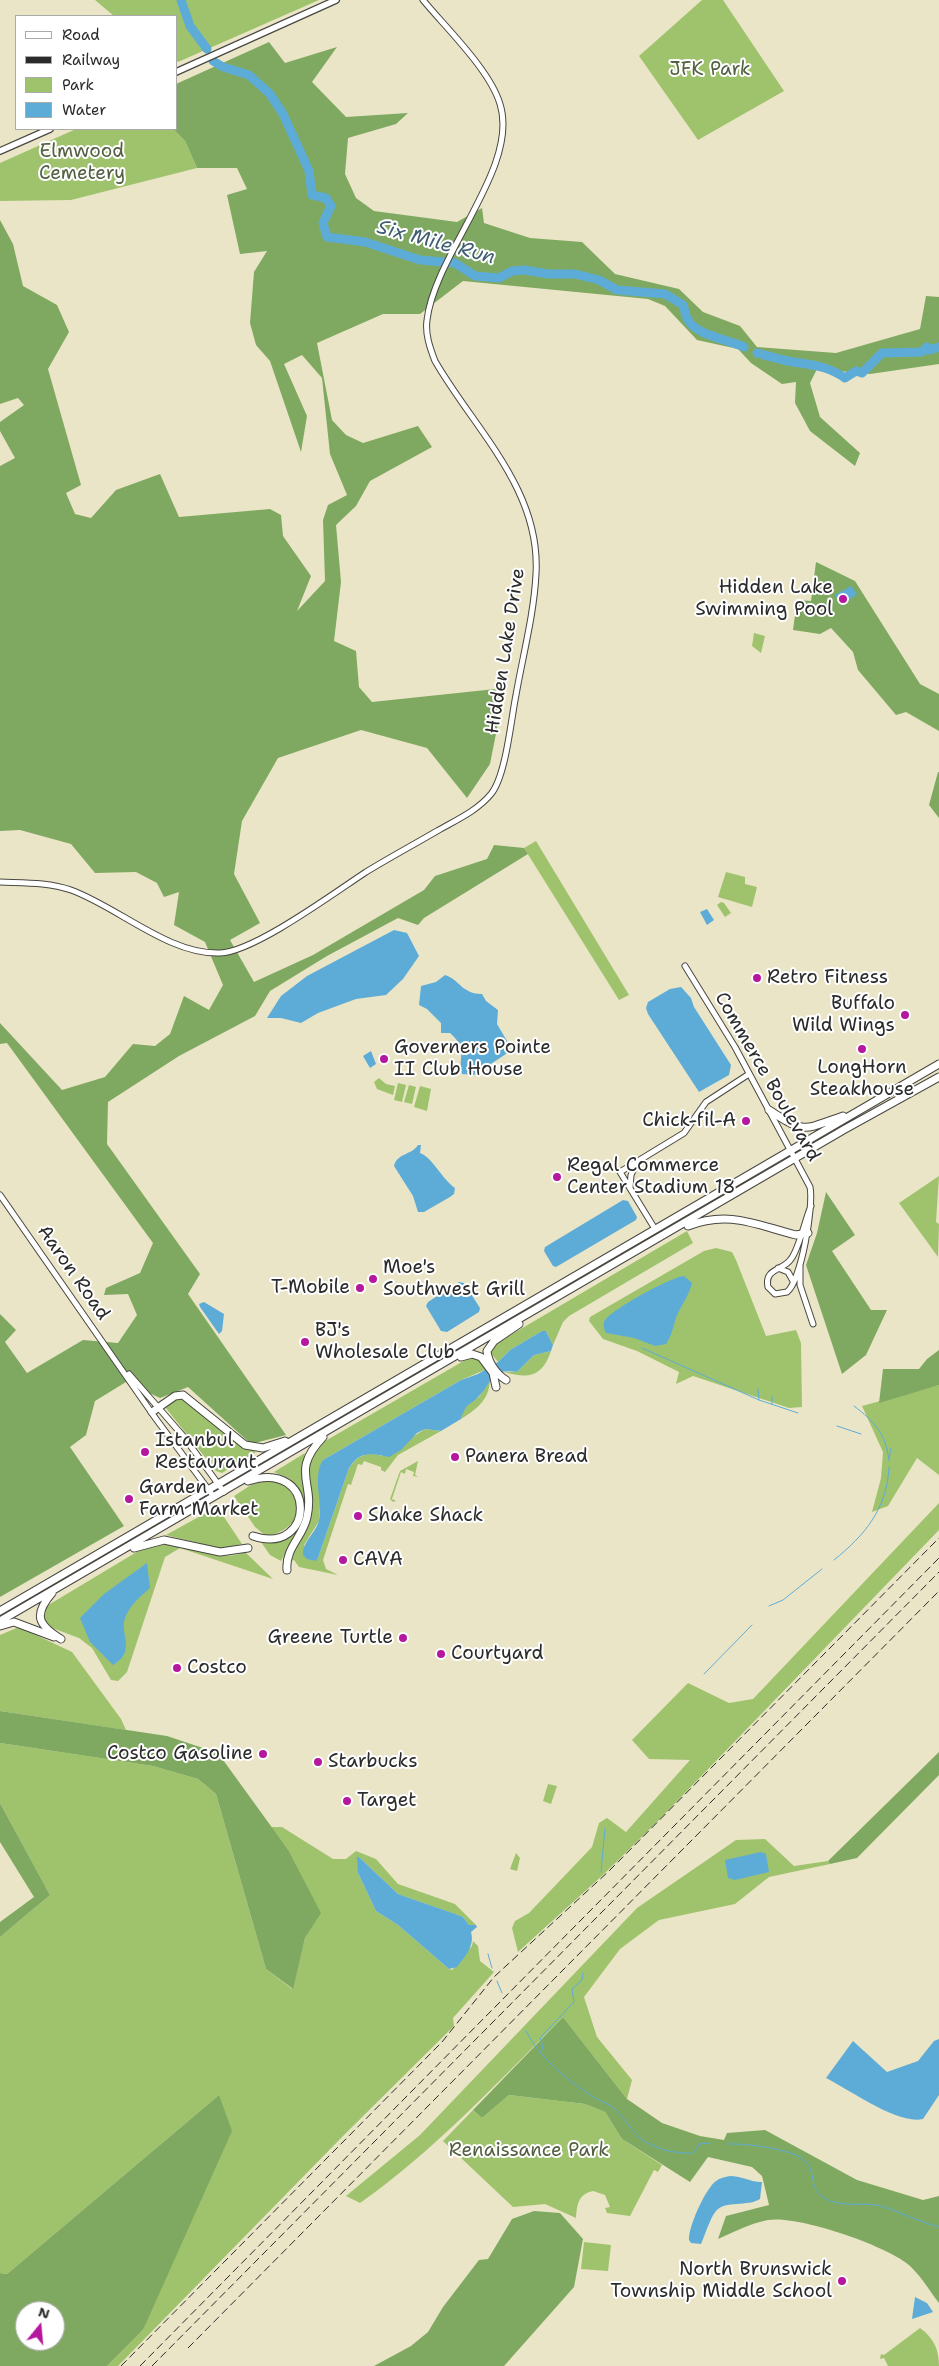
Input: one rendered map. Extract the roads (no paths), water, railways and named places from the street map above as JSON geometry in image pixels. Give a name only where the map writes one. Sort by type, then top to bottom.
[{"type":"highway","points":[[0,1611],[939,1064]]},
{"type":"highway","points":[[0,1621],[796,1158],[939,1077]]},
{"type":"highway","points":[[769,1110],[794,1126],[801,1128],[815,1126],[858,1111]]},
{"type":"highway","points":[[668,1233],[702,1221],[720,1218],[740,1220],[799,1236],[808,1233]]},
{"type":"highway","points":[[496,1387],[496,1376],[487,1360],[487,1351],[490,1344],[539,1309]]},
{"type":"highway","points":[[453,1358],[477,1355],[487,1360]]},
{"type":"highway","points":[[496,1376],[506,1380]]},
{"type":"highway","points":[[152,1412],[177,1395],[185,1395],[240,1442],[252,1448],[266,1448],[304,1434]]},
{"type":"highway","points":[[287,1570],[289,1553],[308,1515],[306,1460],[312,1449],[329,1431]]},
{"type":"highway","points":[[233,1486],[264,1477],[275,1477],[290,1485],[299,1496],[301,1506],[300,1517],[290,1532],[274,1539],[252,1536]]},
{"type":"highway","points":[[112,1556],[144,1544],[164,1540],[220,1552],[248,1548]]},
{"type":"highway","points":[[0,1626],[14,1622],[61,1639],[45,1628],[40,1616],[44,1602],[57,1588]]},
{"type":"main road","points":[[178,71],[336,0]]},
{"type":"main road","points":[[0,151],[48,130]]},
{"type":"street","name":"Hidden Lake Drive","points":[[0,882],[47,884],[71,890],[181,948],[222,954],[267,936],[382,862],[475,810],[492,793],[498,783],[531,608],[536,572],[535,548],[532,530],[519,492],[498,455],[442,374],[430,347],[427,321],[431,299],[442,272],[502,148],[503,121],[500,104],[491,84],[423,0]]},
{"type":"street","name":"Commerce Boulevard","points":[[685,966],[792,1150],[810,1187],[811,1206],[808,1233],[794,1281]]},
{"type":"street","points":[[655,1229],[620,1172],[684,1133],[706,1102],[749,1074]]},
{"type":"street","points":[[630,1188],[636,1163]]},
{"type":"street","name":"Aaron Road","points":[[0,1195],[214,1497]]},
{"type":"street","points":[[778,1268],[788,1272],[794,1281],[787,1292],[778,1295],[773,1293],[768,1287],[767,1278],[771,1272],[792,1258],[811,1206]]},
{"type":"street","points":[[802,1256],[800,1285],[813,1324]]},
{"type":"street","name":"Aaron Road","points":[[123,1368],[159,1407],[224,1492]]},
{"type":"water","name":"Hidden Lake Swimming Pool","points":[[851,586],[857,594],[841,606],[835,595]]},
{"type":"water","points":[[707,909],[714,920],[707,925],[700,912]]},
{"type":"water","points":[[394,930],[407,933],[419,956],[403,979],[386,995],[356,999],[318,1013],[301,1023],[281,1018],[267,1018],[281,996],[307,976]]},
{"type":"water","points":[[445,975],[470,992],[482,994],[486,1001],[498,1010],[497,1024],[510,1046],[509,1052],[474,1075],[462,1074],[460,1044],[450,1033],[441,1033],[441,1023],[427,1009],[419,1005],[421,986],[436,982]]},
{"type":"water","points":[[681,987],[691,998],[694,1007],[731,1065],[729,1075],[699,1092],[648,1014],[646,1008],[648,1002],[670,989]]},
{"type":"water","points":[[371,1051],[376,1064],[370,1068],[363,1056]]},
{"type":"water","points":[[418,1145],[421,1145],[420,1153],[429,1159],[455,1188],[454,1194],[424,1212],[418,1212],[413,1196],[394,1166],[401,1156],[412,1151]]},
{"type":"water","points":[[623,1200],[628,1201],[637,1217],[636,1220],[556,1267],[553,1266],[544,1251],[545,1247]]},
{"type":"water","points":[[684,1276],[692,1283],[666,1344],[655,1346],[634,1338],[606,1333],[604,1322],[616,1310],[654,1288]]},
{"type":"water","points":[[459,1282],[464,1283],[480,1308],[479,1312],[447,1332],[441,1331],[426,1306],[428,1302]]},
{"type":"water","points":[[204,1302],[224,1314],[222,1331],[219,1334],[200,1307],[199,1304]]},
{"type":"water","points":[[542,1331],[546,1331],[553,1345],[551,1351],[534,1355],[517,1372],[508,1371],[497,1374],[477,1399],[467,1406],[461,1419],[441,1431],[425,1429],[417,1433],[401,1450],[389,1457],[371,1454],[361,1456],[353,1462],[349,1468],[318,1558],[316,1561],[307,1559],[303,1555],[303,1550],[319,1520],[318,1474],[323,1460],[461,1380],[478,1374],[498,1362],[510,1350]]},
{"type":"water","points":[[147,1563],[150,1588],[134,1603],[128,1612],[124,1622],[126,1650],[120,1660],[113,1665],[90,1642],[80,1618],[104,1594]]},
{"type":"water","points":[[761,1852],[766,1854],[769,1872],[735,1880],[728,1878],[725,1860]]},
{"type":"water","points":[[357,1857],[398,1894],[458,1915],[463,1917],[469,1925],[476,1925],[477,1927],[471,1932],[472,1942],[470,1947],[457,1967],[449,1969],[398,1925],[376,1911],[358,1873]]},
{"type":"water","points":[[939,2039],[939,2095],[923,2119],[901,2117],[888,2112],[826,2078],[853,2041],[887,2072],[918,2061],[934,2041]]},
{"type":"water","points":[[730,2176],[762,2182],[760,2199],[720,2208],[712,2218],[701,2244],[691,2243],[689,2234],[691,2227],[707,2192],[716,2181]]},
{"type":"water","points":[[915,2297],[927,2303],[933,2312],[912,2319]]},
{"type":"waterway","name":"Six Mile Run","points":[[181,0],[190,26],[207,49]]},
{"type":"waterway","name":"Six Mile Run","points":[[213,61],[223,67],[249,75],[270,94],[283,114],[309,171],[312,195],[326,198],[331,206],[323,223],[327,237],[365,242],[420,260],[455,263],[475,276],[499,278],[512,271],[524,270],[548,274],[575,274],[599,280],[617,290],[665,294],[683,305],[688,320],[698,330],[744,347]]},
{"type":"waterway","name":"Six Mile Run","points":[[757,353],[824,368],[845,378],[856,371],[862,373],[882,353],[922,352],[927,347],[930,350],[939,347]]},
{"type":"waterway","points":[[642,1348],[759,1400],[798,1413]]},
{"type":"waterway","points":[[758,1389],[759,1400]]},
{"type":"waterway","points":[[772,1396],[772,1404]]},
{"type":"waterway","points":[[854,1406],[874,1423],[878,1429],[885,1443],[889,1461]]},
{"type":"waterway","points":[[837,1426],[861,1434]]},
{"type":"waterway","points":[[889,1458],[891,1448]]},
{"type":"waterway","points":[[834,1560],[855,1541],[872,1520],[884,1496],[889,1467]]},
{"type":"waterway","points":[[769,1606],[783,1600],[822,1569]]},
{"type":"waterway","points":[[704,1674],[752,1625]]},
{"type":"waterway","points":[[601,1872],[605,1828]]},
{"type":"waterway","points":[[488,1954],[492,1968]]},
{"type":"waterway","points":[[541,2053],[543,2046],[540,2038],[574,2002],[572,1989],[582,1980],[583,1973]]},
{"type":"waterway","points":[[497,1981],[502,1993]]},
{"type":"waterway","points":[[526,2031],[539,2051],[557,2070],[566,2078],[615,2109],[635,2133],[651,2145],[672,2152],[693,2153],[699,2144],[710,2143]]},
{"type":"waterway","points":[[727,2144],[780,2150],[799,2157],[809,2166],[818,2193],[831,2201],[843,2204],[881,2206],[939,2227]]},
{"type":"railway","points":[[121,2366],[442,2042],[494,1977],[609,1871],[939,1538]]},
{"type":"railway","points":[[140,2366],[939,1558]]},
{"type":"railway","points":[[152,2366],[939,1572]]},
{"type":"railway","points":[[188,2348],[939,1591]]},
{"type":"place","name":"Hidden Lake Swimming Pool","points":[[843,599]]},
{"type":"place","name":"Retro Fitness","points":[[757,978]]},
{"type":"place","name":"Buffalo Wild Wings","points":[[905,1015]]},
{"type":"place","name":"LongHorn Steakhouse","points":[[862,1049]]},
{"type":"place","name":"Governers Pointe II Club House","points":[[384,1059]]},
{"type":"place","name":"Chick-fil-A","points":[[746,1121]]},
{"type":"place","name":"Regal Commerce Center Stadium 18","points":[[557,1177]]},
{"type":"place","name":"Moe's Southwest Grill","points":[[373,1279]]},
{"type":"place","name":"T-Mobile","points":[[360,1288]]},
{"type":"place","name":"BJ's Wholesale Club","points":[[305,1342]]},
{"type":"place","name":"Istanbul Restaurant","points":[[145,1452]]},
{"type":"place","name":"Panera Bread","points":[[455,1457]]},
{"type":"place","name":"Garden Farm Market","points":[[129,1499]]},
{"type":"place","name":"Shake Shack","points":[[358,1516]]},
{"type":"place","name":"CAVA","points":[[343,1560]]},
{"type":"place","name":"Greene Turtle","points":[[403,1638]]},
{"type":"place","name":"Courtyard","points":[[441,1654]]},
{"type":"place","name":"Costco","points":[[177,1668]]},
{"type":"place","name":"Costco Gasoline","points":[[263,1754]]},
{"type":"place","name":"Starbucks","points":[[318,1762]]},
{"type":"place","name":"Target","points":[[347,1801]]},
{"type":"place","name":"North Brunswick Township Middle School","points":[[842,2281]]},
{"type":"park label","name":"JFK Park","points":[[710,70]]},
{"type":"park label","name":"Elmwood Cemetery","points":[[82,163]]},
{"type":"park label","name":"Renaissance Park","points":[[529,2151]]}]
